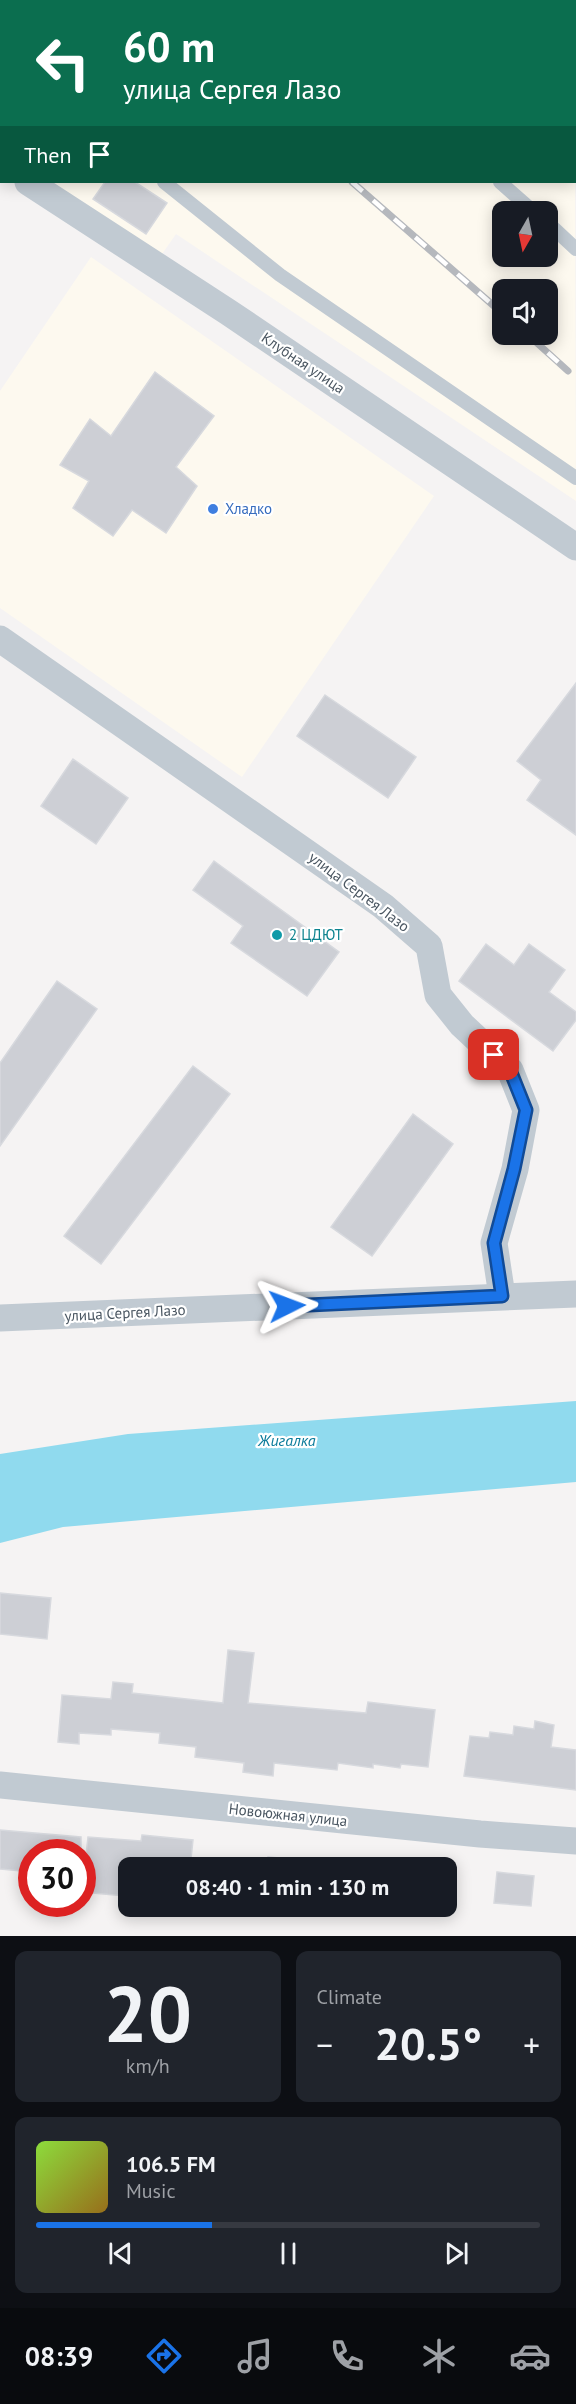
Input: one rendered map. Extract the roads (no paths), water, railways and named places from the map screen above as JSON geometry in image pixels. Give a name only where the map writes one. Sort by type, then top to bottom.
[{"type":"street","name":"Клубная улица","points":[[30,183],[228,312],[576,548]]},
{"type":"street","name":"улица Сергея Лазо","points":[[0,639],[383,906],[429,946],[438,995],[462,1025],[510,1070],[526,1110],[514,1169],[494,1243],[502,1296]]},
{"type":"street","name":"улица Сергея Лазо","points":[[0,1318],[576,1294]]},
{"type":"street","name":"Новоюжная улица","points":[[0,1785],[469,1833],[576,1840]]},
{"type":"lane","points":[[165,183],[280,275],[576,478]]},
{"type":"lane","points":[[501,183],[522,201]]},
{"type":"lane","points":[[558,232],[576,249]]},
{"type":"water","name":"Жигалка","points":[[576,1401],[576,1482],[63,1527],[0,1543],[0,1454],[128,1434]]},
{"type":"railway","points":[[353,183],[492,304]]},
{"type":"railway","points":[[539,345],[568,371]]},
{"type":"place","name":"Хладко","points":[[213,509]]},
{"type":"place","name":"2 ЦДЮТ","points":[[277,935]]}]
